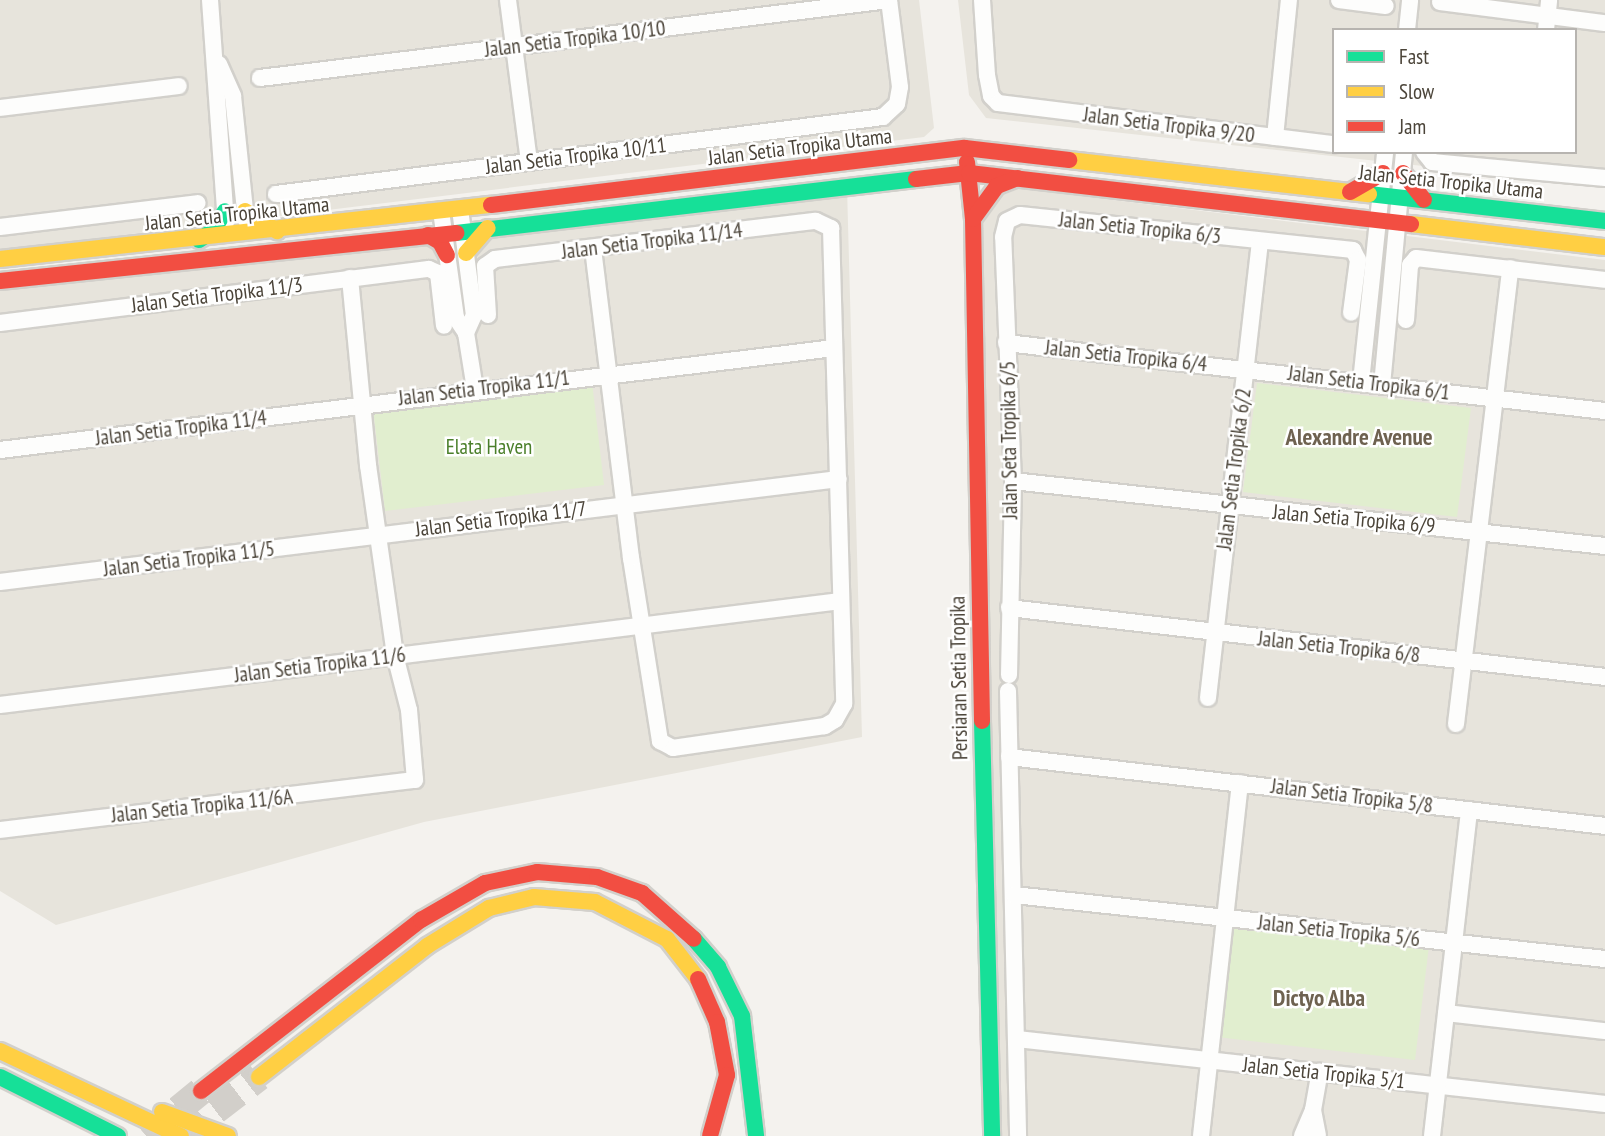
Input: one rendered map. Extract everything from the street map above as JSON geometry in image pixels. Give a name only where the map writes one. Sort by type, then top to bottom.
[{"type":"main road","name":"Persiaran Setia Tropika","points":[[965,148],[974,219],[973,380],[992,1136]]},
{"type":"main road","name":"Jalan Setia Tropika Utama","points":[[0,259],[197,241],[965,148],[1605,221]]},
{"type":"main road","name":"Jalan Setia Tropika Utama","points":[[0,281],[249,257],[969,173],[1605,247]]},
{"type":"main road","points":[[1348,192],[1361,189],[1383,173]]},
{"type":"main road","points":[[1404,173],[1424,201]]},
{"type":"main road","points":[[974,219],[997,186],[1018,178]]},
{"type":"main road","points":[[197,241],[214,231],[225,211]]},
{"type":"main road","points":[[244,211],[277,231]]},
{"type":"main road","points":[[466,253],[488,228]]},
{"type":"main road","points":[[436,234],[447,255]]},
{"type":"main road","points":[[201,1091],[421,920],[485,883],[537,872],[597,877],[652,901],[681,923],[718,967],[742,1016],[756,1136]]},
{"type":"main road","points":[[259,1077],[427,946],[489,908],[534,897],[595,902],[667,939],[698,979],[718,1022],[727,1075],[710,1136]]},
{"type":"main road","points":[[0,1051],[181,1136]]},
{"type":"main road","points":[[0,1077],[118,1136]]},
{"type":"main road","points":[[69,1083],[228,1136]]},
{"type":"street","points":[[211,0],[218,62],[215,99],[230,259]]},
{"type":"street","points":[[508,0],[529,162]]},
{"type":"street","name":"Jalan Setia Tropika 10/10","points":[[260,78],[889,0]]},
{"type":"street","name":"Jalan Setia Tropika 10/11","points":[[276,194],[883,117],[897,104],[900,87],[889,0]]},
{"type":"street","name":"Jalan Setia Tropika 9/20","points":[[982,0],[991,96],[1005,106],[1332,144]]},
{"type":"street","points":[[1275,137],[1289,0]]},
{"type":"street","points":[[1339,0],[1386,6]]},
{"type":"street","points":[[1406,28],[1410,0]]},
{"type":"street","points":[[1547,24],[1549,0]]},
{"type":"street","points":[[1440,2],[1547,24],[1605,23]]},
{"type":"street","points":[[218,62],[233,96],[249,257]]},
{"type":"street","points":[[0,108],[179,86]]},
{"type":"street","points":[[1361,382],[1381,221],[1385,154]]},
{"type":"street","points":[[1382,384],[1400,223],[1404,154]]},
{"type":"street","points":[[1426,154],[1432,162],[1605,178]]},
{"type":"street","points":[[1530,170],[1532,154]]},
{"type":"street","points":[[221,161],[239,159]]},
{"type":"street","points":[[0,227],[198,202]]},
{"type":"street","points":[[460,209],[474,315],[466,333]]},
{"type":"street","points":[[436,234],[441,211]]},
{"type":"street","name":"Jalan Setia Tropika 6/3","points":[[1020,215],[1356,252],[1351,313]]},
{"type":"street","name":"Jalan Seta Tropika 6/5","points":[[1018,1136],[1009,757],[1009,608],[1013,481],[1004,230],[1007,221],[1020,215]]},
{"type":"street","name":"Jalan Setia Tropika 11/14","points":[[488,315],[485,266],[489,261],[816,221],[831,228],[834,348]]},
{"type":"street","name":"Jalan Setia Tropika 6/2","points":[[1208,698],[1260,241]]},
{"type":"street","points":[[593,249],[639,624],[655,731],[660,741],[673,748],[824,726],[839,715],[844,704],[834,348]]},
{"type":"street","points":[[447,255],[456,318],[466,333],[475,389]]},
{"type":"street","points":[[1406,320],[1412,260],[1605,279]]},
{"type":"street","points":[[1456,724],[1492,397],[1510,268]]},
{"type":"street","name":"Jalan Setia Tropika 11/3","points":[[0,323],[435,269],[444,326]]},
{"type":"street","points":[[350,278],[377,534],[395,655]]},
{"type":"street","points":[[1373,286],[1393,288]]},
{"type":"street","points":[[452,290],[471,288]]},
{"type":"street","name":"Jalan Setia Tropika 6/4","points":[[1006,343],[1246,369]]},
{"type":"street","name":"Jalan Setia Tropika 11/1","points":[[362,403],[834,348]]},
{"type":"street","name":"Jalan Setia Tropika 6/1","points":[[1246,369],[1605,411]]},
{"type":"street","name":"Jalan Setia Tropika 11/4","points":[[0,450],[362,403]]},
{"type":"street","name":"Jalan Setia Tropika 11/7","points":[[377,534],[839,479]]},
{"type":"street","name":"Jalan Setia Tropika 6/9","points":[[1013,481],[1230,508],[1478,531],[1605,546]]},
{"type":"street","name":"Jalan Setia Tropika 11/5","points":[[0,582],[377,534]]},
{"type":"street","name":"Jalan Setia Tropika 11/6","points":[[0,705],[841,601]]},
{"type":"street","name":"Jalan Setia Tropika 6/8","points":[[1009,608],[1215,634],[1605,677]]},
{"type":"street","name":"Jalan Setia Tropika 11/6A","points":[[0,830],[405,785],[418,775],[395,655]]},
{"type":"street","name":"Jalan Setia Tropika 5/8","points":[[1009,757],[1605,826]]},
{"type":"street","points":[[1201,1136],[1238,783]]},
{"type":"street","points":[[1432,1136],[1469,810]]},
{"type":"street","name":"Jalan Setia Tropika 5/6","points":[[1014,895],[1605,959]]},
{"type":"street","points":[[1446,1013],[1605,1031]]},
{"type":"street","name":"Jalan Setia Tropika 5/1","points":[[1017,1039],[1605,1104]]},
{"type":"street","points":[[1302,1136],[1313,1110],[1320,1072]]},
{"type":"street","points":[[1313,1110],[1318,1136]]},
{"type":"shaded area","points":[[0,0],[919,0],[934,128],[924,137],[0,250]]},
{"type":"shaded area","points":[[958,0],[1605,0],[1605,186],[986,118],[969,95]]},
{"type":"shaded area","points":[[997,186],[1605,260],[1605,1136],[990,1136],[980,196]]},
{"type":"shaded area","points":[[847,187],[862,737],[424,822],[56,925],[0,891],[0,291]]},
{"type":"green space","name":"Elata Haven","points":[[592,382],[604,485],[385,511],[373,408]]},
{"type":"green space","name":"Alexandre Avenue","points":[[1257,383],[1471,408],[1457,517],[1243,492]]},
{"type":"green space","name":"Dictyo Alba","points":[[1231,923],[1429,946],[1415,1060],[1217,1037]]},
{"type":"tunnel","points":[[182,1136],[259,1077]]},
{"type":"tunnel","points":[[146,1136],[201,1091]]},
{"type":"traffic: fast","points":[[456,233],[916,179]]},
{"type":"traffic: fast","points":[[1369,194],[1605,221]]},
{"type":"traffic: fast","points":[[199,240],[213,231],[225,211]]},
{"type":"traffic: fast","points":[[982,721],[992,1136]]},
{"type":"traffic: fast","points":[[694,939],[718,967],[742,1016],[756,1136]]},
{"type":"traffic: fast","points":[[0,1077],[118,1136]]},
{"type":"traffic: slow","points":[[1069,160],[1369,194]]},
{"type":"traffic: slow","points":[[0,259],[491,205]]},
{"type":"traffic: slow","points":[[245,211],[277,231]]},
{"type":"traffic: slow","points":[[1411,224],[1605,247]]},
{"type":"traffic: slow","points":[[466,253],[488,228]]},
{"type":"traffic: slow","points":[[259,1077],[427,946],[489,908],[534,897],[595,902],[667,939],[698,979]]},
{"type":"traffic: slow","points":[[0,1051],[181,1136]]},
{"type":"traffic: slow","points":[[162,1112],[228,1136]]},
{"type":"traffic: jam","points":[[491,205],[965,148],[1069,160]]},
{"type":"traffic: jam","points":[[967,162],[973,219],[982,721]]},
{"type":"traffic: jam","points":[[916,179],[969,173],[1411,224]]},
{"type":"traffic: jam","points":[[1350,192],[1383,173]]},
{"type":"traffic: jam","points":[[1403,173],[1424,200]]},
{"type":"traffic: jam","points":[[973,219],[997,186],[1018,178]]},
{"type":"traffic: jam","points":[[0,281],[456,233]]},
{"type":"traffic: jam","points":[[428,235],[440,242],[447,255]]},
{"type":"traffic: jam","points":[[201,1091],[421,920],[485,883],[537,872],[597,877],[642,893],[694,939]]},
{"type":"traffic: jam","points":[[698,979],[717,1022],[727,1075],[710,1136]]},
{"type":"district","name":"Alexandre Avenue","points":[[1359,437]]},
{"type":"district","name":"Dictyo Alba","points":[[1319,998]]}]
